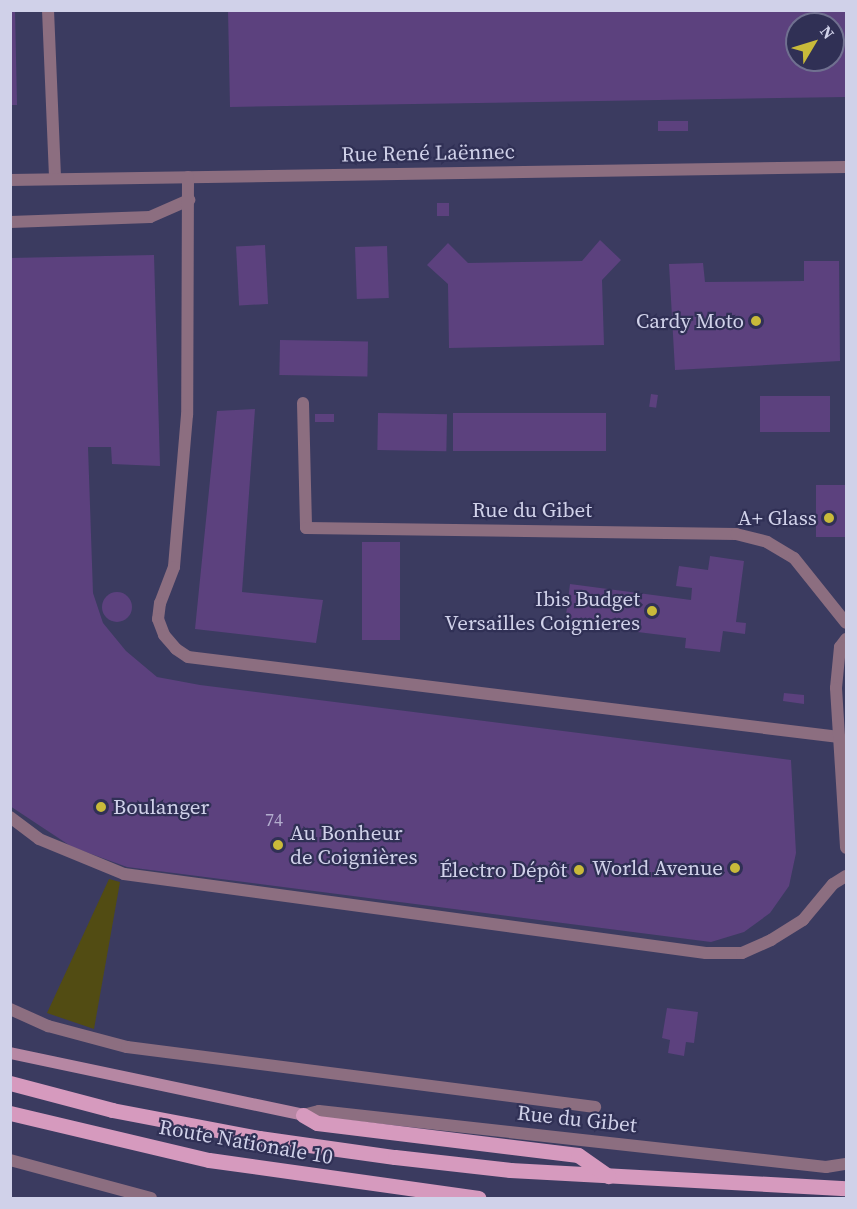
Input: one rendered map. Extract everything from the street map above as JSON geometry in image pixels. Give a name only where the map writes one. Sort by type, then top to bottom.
[{"type":"main road","points":[[10,1083],[112,1110],[259,1138],[448,1163],[608,1176],[846,1188]]},
{"type":"main road","name":"Route Nationale 10","points":[[10,1113],[209,1160],[478,1198]]},
{"type":"main road","points":[[303,1115],[317,1123],[578,1155],[608,1176]]},
{"type":"street","points":[[48,10],[55,179]]},
{"type":"street","name":"Rue René Laënnec","points":[[10,180],[846,167]]},
{"type":"street","points":[[188,177],[187,415],[174,567],[160,603],[158,619],[164,635],[176,650],[188,657],[839,737]]},
{"type":"street","points":[[10,222],[150,217],[189,200]]},
{"type":"street","name":"Rue du Gibet","points":[[303,403],[306,528],[736,534],[767,542],[794,558],[846,623]]},
{"type":"street","points":[[846,639],[840,647],[836,688],[846,848]]},
{"type":"street","points":[[10,817],[39,839],[124,874],[706,953],[742,953],[803,920],[833,884],[846,876]]},
{"type":"street","points":[[10,1009],[48,1026],[128,1047],[595,1107]]},
{"type":"street","points":[[10,1053],[303,1115]]},
{"type":"street","name":"Rue du Gibet","points":[[303,1115],[320,1111],[826,1167],[846,1164]]},
{"type":"street","points":[[10,1160],[151,1198]]},
{"type":"shaded area","points":[[109,879],[120,882],[94,1029],[47,1013]]},
{"type":"building","points":[[10,10],[15,10],[17,105],[10,105]]},
{"type":"building","points":[[228,10],[846,10],[846,97],[230,107]]},
{"type":"building","points":[[658,121],[688,121],[688,131],[658,131]]},
{"type":"building","points":[[437,203],[449,203],[449,216],[437,216]]},
{"type":"building","points":[[600,240],[621,260],[602,280],[604,345],[449,348],[448,284],[427,265],[448,243],[468,263],[582,261]]},
{"type":"building","points":[[265,245],[268,304],[239,305],[236,247]]},
{"type":"building","points":[[387,246],[389,298],[357,299],[355,247]]},
{"type":"building","points":[[154,255],[160,466],[112,464],[111,447],[88,447],[93,593],[103,623],[126,651],[157,677],[200,685],[791,760],[796,853],[789,886],[770,913],[744,932],[711,942],[127,867],[72,847],[10,806],[10,258]]},
{"type":"building","name":"Cardy Moto","points":[[804,261],[839,261],[840,361],[675,370],[669,264],[703,263],[705,282],[804,281]]},
{"type":"building","points":[[280,340],[368,342],[367,377],[279,375]]},
{"type":"building","points":[[651,394],[658,395],[656,408],[649,407]]},
{"type":"building","points":[[760,396],[830,396],[830,432],[760,432]]},
{"type":"building","points":[[255,409],[242,592],[323,600],[316,643],[195,629],[217,411]]},
{"type":"building","points":[[378,413],[447,414],[446,451],[377,450]]},
{"type":"building","points":[[453,413],[606,413],[606,451],[453,451]]},
{"type":"building","points":[[315,414],[334,414],[334,422],[315,422]]},
{"type":"building","points":[[816,485],[846,485],[846,537],[816,537]]},
{"type":"building","points":[[362,542],[400,542],[400,640],[362,640]]},
{"type":"building","name":"Ibis Budget Versailles Coignieres","points":[[710,556],[744,561],[736,622],[746,623],[745,634],[723,631],[720,652],[685,648],[686,638],[565,623],[570,584],[691,600],[692,588],[676,586],[679,566],[708,570]]},
{"type":"building","points":[[117,592],[128,596],[132,607],[128,618],[117,622],[106,618],[102,607],[106,596]]},
{"type":"building","points":[[784,693],[804,695],[804,704],[783,701]]},
{"type":"building","points":[[667,1008],[698,1012],[694,1043],[686,1042],[684,1056],[668,1053],[670,1040],[662,1038]]},
{"type":"place","name":"Cardy Moto","points":[[756,321]]},
{"type":"place","name":"A+ Glass","points":[[829,518]]},
{"type":"place","name":"Ibis Budget Versailles Coignieres","points":[[652,611]]},
{"type":"place","name":"Boulanger","points":[[101,807]]},
{"type":"place","name":"Au Bonheur de Coignières","points":[[278,845]]},
{"type":"place","name":"World Avenue","points":[[735,868]]},
{"type":"place","name":"Électro Dépôt","points":[[579,870]]}]
